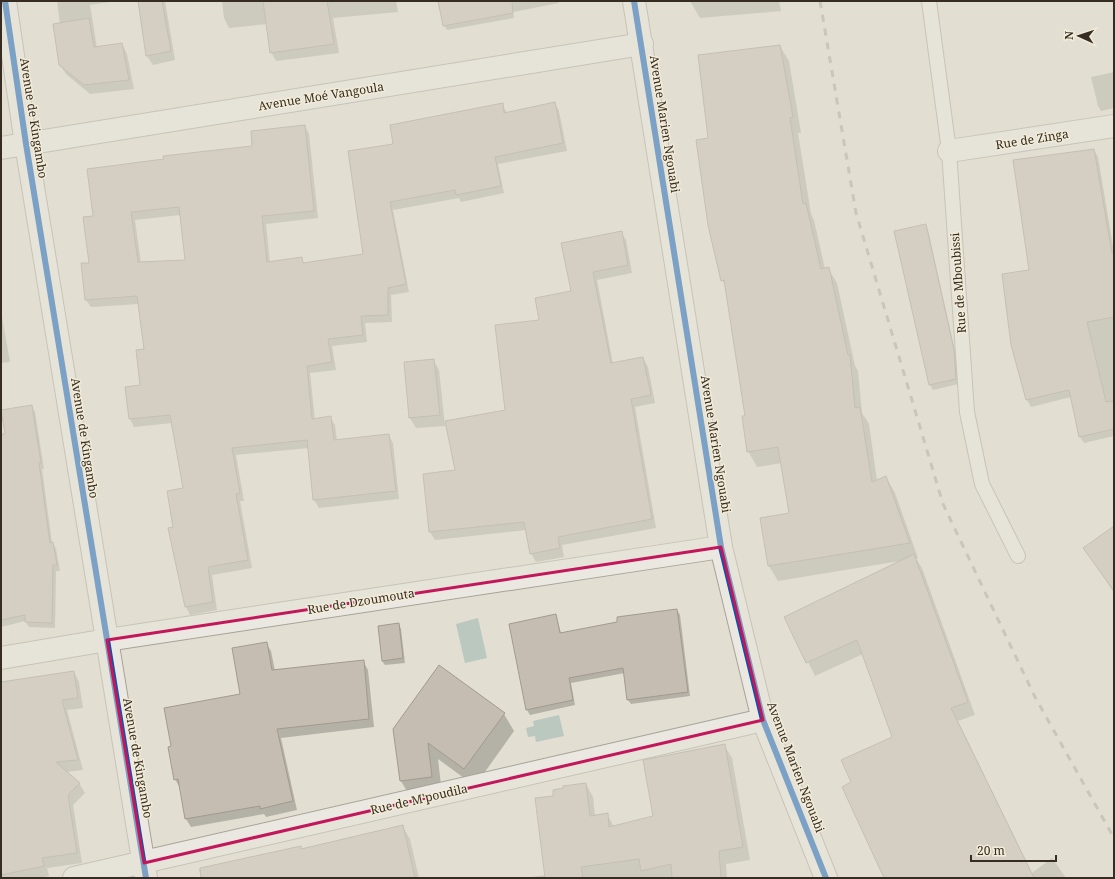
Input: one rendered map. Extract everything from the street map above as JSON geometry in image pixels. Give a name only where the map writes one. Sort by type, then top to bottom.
[{"type":"street","name":"Avenue de Kingambo","points":[[5,1],[26,144],[145,870]]},
{"type":"street","name":"Avenue Marien Ngouabi","points":[[634,1],[721,547],[763,720],[826,878]]},
{"type":"street","name":"Avenue Moé Vangoula","points":[[1,148],[642,44]]},
{"type":"street","name":"Rue de Zinga","points":[[949,151],[1114,126]]},
{"type":"street","name":"Rue de Dzoumouta","points":[[1,658],[107,640],[721,547]]},
{"type":"street","name":"Rue de M'poudila","points":[[74,878],[145,870],[763,720]]},
{"type":"lane","name":"Rue de Mboubissi","points":[[929,1],[949,151],[967,412],[982,484],[1018,556]]},
{"type":"highlighted area","points":[[721,547],[763,720],[144,863],[107,640]]},
{"type":"shaded area","points":[[478,618],[487,658],[465,663],[456,624]]},
{"type":"shaded area","points":[[559,715],[564,736],[536,742],[535,736],[528,737],[526,728],[534,726],[533,721]]},
{"type":"building","points":[[138,1],[162,1],[171,51],[146,56]]},
{"type":"building","points":[[263,1],[327,1],[334,44],[270,53]]},
{"type":"building","points":[[438,1],[512,1],[513,13],[443,26]]},
{"type":"building","points":[[89,18],[94,47],[122,43],[129,80],[84,85],[59,65],[53,24]]},
{"type":"building","points":[[780,45],[793,117],[790,118],[803,204],[806,203],[821,269],[829,267],[848,355],[850,355],[855,408],[860,407],[872,482],[886,476],[910,543],[768,566],[760,518],[789,513],[778,447],[747,452],[742,416],[745,416],[724,280],[721,281],[708,225],[696,140],[708,138],[698,55]]},
{"type":"building","points":[[555,102],[563,143],[495,157],[501,186],[456,195],[455,190],[390,202],[406,284],[388,288],[388,315],[361,316],[363,335],[328,339],[332,362],[307,366],[312,419],[331,416],[334,440],[389,434],[396,491],[313,500],[307,440],[232,448],[240,493],[236,494],[248,560],[208,567],[213,602],[185,607],[168,528],[173,527],[167,491],[183,488],[170,415],[129,419],[125,387],[140,385],[136,350],[144,349],[137,296],[85,300],[81,263],[89,263],[83,217],[93,216],[87,169],[164,159],[163,156],[252,146],[251,131],[305,125],[314,211],[262,216],[267,262],[302,257],[303,263],[363,254],[348,151],[393,144],[390,125],[503,103],[504,113]],"holes":[[[179,207],[185,260],[138,262],[131,212]]]},
{"type":"building","points":[[1094,149],[1112,253],[1114,252],[1114,317],[1087,322],[1106,402],[1114,401],[1114,429],[1079,437],[1069,390],[1026,400],[1011,345],[1002,274],[1029,270],[1013,160]]},
{"type":"building","points":[[926,224],[954,350],[956,379],[929,385],[894,231]]},
{"type":"building","points":[[622,231],[628,265],[593,272],[611,363],[643,357],[651,395],[631,399],[652,519],[558,537],[560,548],[530,554],[524,522],[429,532],[423,474],[455,470],[445,421],[505,410],[495,325],[539,320],[535,298],[571,291],[561,243]]},
{"type":"building","points":[[434,359],[440,415],[409,418],[404,362]]},
{"type":"building","points":[[32,405],[41,463],[39,463],[50,543],[53,542],[57,565],[53,565],[52,623],[25,622],[25,615],[1,620],[1,434],[5,434],[1,410]]},
{"type":"building","points":[[1114,526],[1114,591],[1083,548]]},
{"type":"building","points":[[914,554],[968,702],[951,708],[1034,878],[884,878],[842,787],[851,782],[841,760],[892,737],[857,640],[806,663],[784,617]]},
{"type":"building","points":[[677,609],[688,692],[627,700],[623,668],[569,678],[573,700],[526,710],[509,624],[556,614],[560,633],[617,622],[617,617]]},
{"type":"building","points":[[399,623],[403,658],[382,661],[378,626]]},
{"type":"building","points":[[267,642],[272,670],[364,660],[369,719],[277,729],[293,801],[260,809],[260,806],[185,819],[178,779],[174,780],[168,747],[171,746],[164,708],[240,694],[232,648]]},
{"type":"building","points":[[439,665],[505,713],[464,769],[428,743],[432,777],[400,781],[393,729]]},
{"type":"building","points":[[74,671],[78,698],[62,700],[78,760],[56,762],[80,783],[68,795],[77,853],[42,858],[44,866],[1,875],[1,682]]},
{"type":"building","points":[[725,744],[743,847],[719,851],[721,878],[672,878],[671,864],[641,871],[639,859],[581,867],[583,878],[545,878],[535,798],[553,796],[553,790],[563,788],[563,786],[586,783],[590,816],[608,813],[609,827],[653,816],[643,760]]},
{"type":"building","points":[[403,825],[415,878],[201,878],[200,868],[301,846],[301,849]]},
{"type":"railway","points":[[820,1],[856,213],[943,504],[1035,697],[1114,838]]},
{"type":"cycle path","points":[[5,1],[26,144],[146,878]]},
{"type":"cycle path","points":[[634,1],[721,547],[763,720],[826,878]]}]
